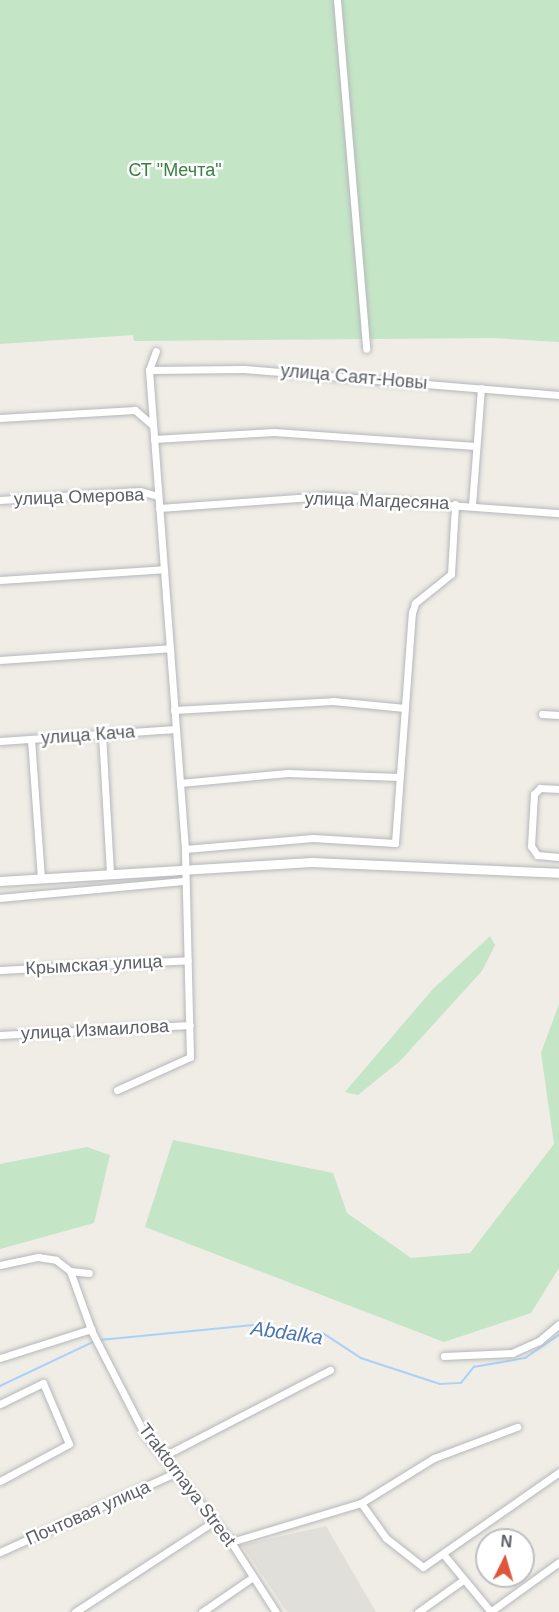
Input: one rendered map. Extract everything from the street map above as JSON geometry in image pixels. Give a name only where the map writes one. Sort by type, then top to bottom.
[{"type":"main road","points":[[0,881],[311,862],[559,873]]},
{"type":"street","points":[[337,0],[366,349]]},
{"type":"street","points":[[117,1090],[190,1057],[184,849],[149,370],[156,351]]},
{"type":"street","name":"улица Саят-Новы","points":[[149,370],[244,369],[559,395]]},
{"type":"street","points":[[472,505],[481,387]]},
{"type":"street","points":[[0,418],[135,410],[153,427]]},
{"type":"street","points":[[154,439],[274,432],[476,446]]},
{"type":"street","name":"улица Омерова","points":[[0,500],[140,491],[158,496]]},
{"type":"street","name":"улица Магдесяна","points":[[159,508],[326,496],[559,513]]},
{"type":"street","points":[[184,849],[313,838],[394,843],[412,613],[415,603],[452,574],[455,504]]},
{"type":"street","points":[[0,580],[164,569]]},
{"type":"street","points":[[0,660],[170,648]]},
{"type":"street","points":[[174,710],[333,701],[405,708]]},
{"type":"street","points":[[542,714],[559,715]]},
{"type":"street","name":"улица Кача","points":[[0,741],[176,729]]},
{"type":"street","points":[[102,734],[110,874]]},
{"type":"street","points":[[31,739],[40,878]]},
{"type":"street","points":[[180,783],[288,773],[399,777]]},
{"type":"street","points":[[559,789],[540,788],[534,794],[531,846],[537,855],[559,857]]},
{"type":"street","points":[[0,898],[185,881]]},
{"type":"street","name":"Крымская улица","points":[[0,970],[188,960]]},
{"type":"street","name":"улица Измаилова","points":[[0,1035],[189,1025]]},
{"type":"street","name":"Traktornaya Street","points":[[0,1265],[38,1257],[57,1260],[70,1271],[92,1331],[144,1433],[231,1542],[276,1612]]},
{"type":"street","points":[[70,1271],[89,1273]]},
{"type":"street","points":[[444,1356],[506,1354],[539,1341],[559,1324]]},
{"type":"street","points":[[0,1358],[92,1331]]},
{"type":"street","points":[[164,1456],[330,1370]]},
{"type":"street","points":[[0,1404],[43,1383],[69,1444],[0,1480]]},
{"type":"street","points":[[231,1542],[361,1503],[434,1458],[517,1427]]},
{"type":"street","points":[[361,1503],[386,1538],[423,1567],[444,1555],[559,1472]]},
{"type":"street","name":"Почтовая улица","points":[[0,1552],[175,1473]]},
{"type":"street","points":[[75,1612],[213,1522]]},
{"type":"street","points":[[444,1555],[490,1612],[559,1562]]},
{"type":"street","points":[[202,1612],[253,1577]]},
{"type":"street","points":[[418,1612],[463,1580]]},
{"type":"shaded area","points":[[326,1526],[376,1612],[287,1612],[242,1545]]},
{"type":"green space","name":"СТ \"Мечта\"","points":[[0,0],[559,0],[559,342],[492,338],[134,341],[133,335],[0,344]]},
{"type":"green space","points":[[490,936],[495,945],[482,971],[400,1061],[358,1095],[345,1092],[432,990]]},
{"type":"green space","points":[[559,1004],[559,1268],[531,1313],[444,1342],[145,1227],[173,1140],[333,1173],[347,1213],[411,1258],[470,1253],[554,1144],[541,1053]]},
{"type":"green space","points":[[87,1147],[110,1155],[94,1223],[0,1249],[0,1164]]},
{"type":"waterway","name":"Abdalka","points":[[100,1340],[253,1325],[323,1333],[361,1358],[440,1384],[461,1383],[474,1367],[525,1358],[559,1335]]},
{"type":"waterway","name":"Abdalka","points":[[0,1386],[95,1341]]}]
